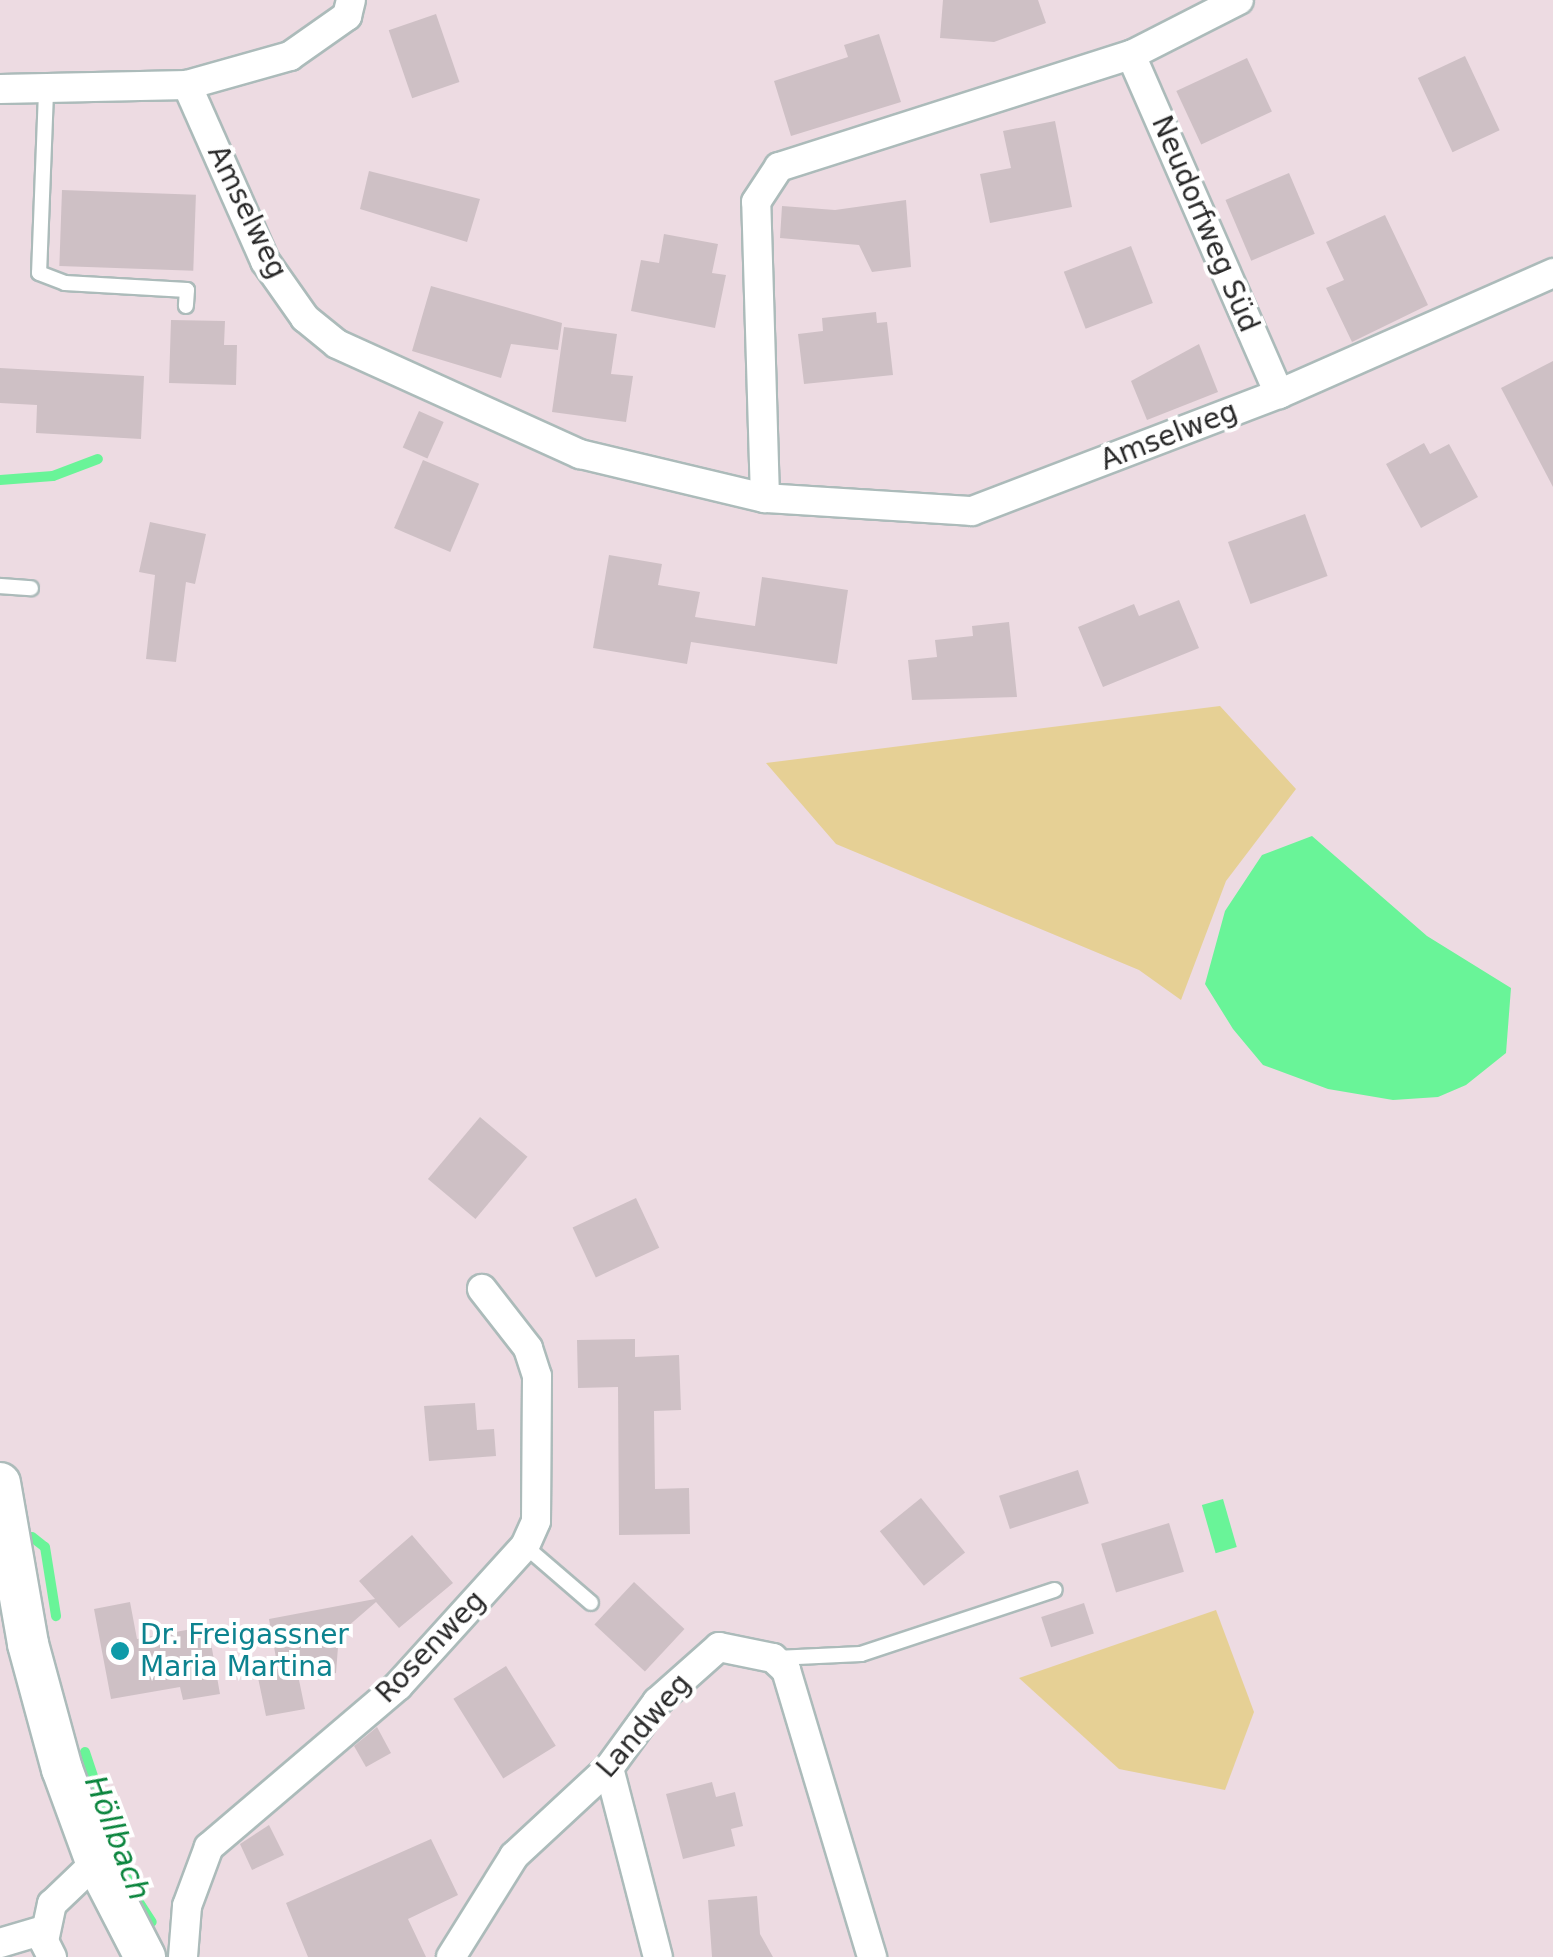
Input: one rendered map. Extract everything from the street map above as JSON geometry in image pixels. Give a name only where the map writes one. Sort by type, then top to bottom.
[{"type":"main road","points":[[0,1483],[7,1573],[41,1699],[96,1862],[144,1957]]},
{"type":"street","points":[[0,90],[187,86],[290,56],[347,16],[351,0]]},
{"type":"street","points":[[765,498],[756,202],[779,166],[1131,54],[1238,0]]},
{"type":"street","name":"Neudorfweg Süd","points":[[1131,54],[1279,394]]},
{"type":"street","name":"Amselweg","points":[[187,86],[265,261],[306,318],[336,344],[580,454],[765,498],[972,511],[1279,394],[1553,272]]},
{"type":"street","name":"Rosenweg","points":[[182,1957],[187,1906],[209,1846],[398,1686],[525,1546],[536,1521],[537,1376],[528,1348],[482,1290]]},
{"type":"street","name":"Landweg","points":[[451,1957],[514,1856],[610,1768],[657,1702],[719,1646],[773,1658]]},
{"type":"street","points":[[773,1658],[786,1670],[839,1830],[872,1957]]},
{"type":"street","points":[[610,1768],[658,1957]]},
{"type":"street","points":[[0,1944],[48,1943],[52,1904],[96,1862]]},
{"type":"lane","points":[[46,92],[40,273],[65,283],[186,290],[186,306]]},
{"type":"lane","points":[[0,586],[30,588]]},
{"type":"lane","points":[[525,1546],[591,1603]]},
{"type":"lane","points":[[773,1658],[861,1654],[1055,1590]]},
{"type":"shaded area","points":[[1220,706],[1296,789],[1226,881],[1181,1000],[1139,970],[836,844],[766,763]]},
{"type":"shaded area","points":[[1312,836],[1427,936],[1511,988],[1506,1053],[1466,1085],[1438,1097],[1393,1100],[1328,1089],[1263,1065],[1233,1029],[1205,984],[1225,911],[1262,855]]},
{"type":"shaded area","points":[[1223,1499],[1237,1547],[1216,1553],[1202,1505]]},
{"type":"shaded area","points":[[1216,1610],[1254,1712],[1225,1790],[1119,1769],[1019,1678]]},
{"type":"building","points":[[943,0],[1038,0],[1046,23],[994,42],[940,38]]},
{"type":"building","points":[[436,14],[459,82],[412,98],[389,30]]},
{"type":"building","points":[[879,34],[901,102],[791,136],[774,81],[848,57],[844,45]]},
{"type":"building","points":[[1465,56],[1500,130],[1453,152],[1418,78]]},
{"type":"building","points":[[1247,58],[1272,111],[1201,144],[1176,91]]},
{"type":"building","points":[[1055,121],[1072,207],[990,223],[980,174],[1011,168],[1003,131]]},
{"type":"building","points":[[369,171],[480,199],[467,242],[360,209]]},
{"type":"building","points":[[1289,173],[1315,234],[1251,261],[1225,200]]},
{"type":"building","points":[[62,190],[196,195],[193,271],[59,266]]},
{"type":"building","points":[[906,200],[911,267],[872,272],[859,245],[780,238],[782,206],[835,210]]},
{"type":"building","points":[[1385,215],[1428,305],[1352,342],[1326,288],[1344,280],[1326,242]]},
{"type":"building","points":[[664,234],[718,244],[712,273],[726,275],[715,328],[631,311],[641,260],[659,263]]},
{"type":"building","points":[[1131,246],[1153,303],[1086,329],[1064,272]]},
{"type":"building","points":[[431,286],[562,323],[558,350],[511,344],[501,378],[412,351]]},
{"type":"building","points":[[876,312],[877,323],[887,322],[893,375],[804,384],[798,334],[823,331],[822,318]]},
{"type":"building","points":[[171,320],[225,321],[224,345],[237,345],[236,385],[169,383]]},
{"type":"building","points":[[564,327],[617,334],[611,374],[633,376],[626,422],[552,412]]},
{"type":"building","points":[[1199,344],[1218,392],[1147,420],[1131,381]]},
{"type":"building","points":[[1553,361],[1553,487],[1501,388]]},
{"type":"building","points":[[0,368],[144,376],[141,439],[36,433],[37,405],[0,403]]},
{"type":"building","points":[[419,411],[444,422],[427,459],[403,448]]},
{"type":"building","points":[[1424,443],[1430,454],[1449,444],[1478,497],[1421,528],[1386,464]]},
{"type":"building","points":[[423,460],[479,484],[450,552],[394,528]]},
{"type":"building","points":[[1305,514],[1328,576],[1251,604],[1228,542]]},
{"type":"building","points":[[150,522],[206,534],[195,584],[186,582],[176,662],[146,659],[155,575],[139,572]]},
{"type":"building","points":[[609,555],[662,564],[658,585],[700,592],[695,617],[755,626],[762,577],[848,590],[837,664],[691,642],[687,664],[593,648]]},
{"type":"building","points":[[1179,600],[1199,648],[1103,687],[1078,627],[1134,604],[1139,616]]},
{"type":"building","points":[[1009,622],[1017,697],[912,700],[908,660],[937,657],[935,640],[973,636],[972,626]]},
{"type":"building","points":[[480,1117],[527,1157],[475,1219],[428,1179]]},
{"type":"building","points":[[636,1198],[659,1248],[596,1277],[573,1228]]},
{"type":"building","points":[[635,1339],[635,1357],[679,1355],[681,1410],[654,1411],[655,1489],[689,1488],[690,1534],[619,1535],[618,1387],[578,1388],[577,1340]]},
{"type":"building","points":[[475,1403],[477,1430],[494,1429],[496,1456],[429,1461],[424,1406]]},
{"type":"building","points":[[1078,1470],[1089,1503],[1010,1529],[999,1496]]},
{"type":"building","points":[[921,1498],[965,1552],[924,1586],[880,1531]]},
{"type":"building","points":[[1169,1523],[1184,1572],[1116,1593],[1101,1544]]},
{"type":"building","points":[[412,1535],[453,1583],[399,1628],[376,1602],[339,1634],[336,1673],[299,1680],[305,1709],[266,1716],[257,1673],[278,1669],[269,1619],[375,1599],[359,1581]]},
{"type":"building","points":[[634,1582],[684,1629],[645,1671],[594,1624]]},
{"type":"building","points":[[130,1602],[137,1639],[208,1626],[220,1694],[183,1700],[180,1687],[111,1699],[94,1609]]},
{"type":"building","points":[[1084,1603],[1094,1633],[1051,1647],[1041,1617]]},
{"type":"building","points":[[506,1666],[556,1746],[503,1779],[453,1699]]},
{"type":"building","points":[[377,1727],[391,1753],[366,1767],[354,1746]]},
{"type":"building","points":[[712,1782],[716,1797],[735,1792],[743,1826],[731,1829],[735,1846],[683,1859],[666,1794]]},
{"type":"building","points":[[269,1825],[284,1855],[252,1870],[240,1844]]},
{"type":"building","points":[[431,1839],[458,1895],[408,1919],[426,1957],[308,1957],[286,1903]]},
{"type":"building","points":[[757,1896],[760,1934],[773,1957],[712,1957],[708,1900]]},
{"type":"waterway","points":[[0,480],[53,476],[98,459]]},
{"type":"waterway","name":"Höllbach","points":[[32,1537],[45,1547],[56,1616]]},
{"type":"waterway","name":"Höllbach","points":[[85,1752],[131,1890],[152,1922]]},
{"type":"place","name":"Dr. Freigassner Maria Martina","points":[[120,1651]]}]
